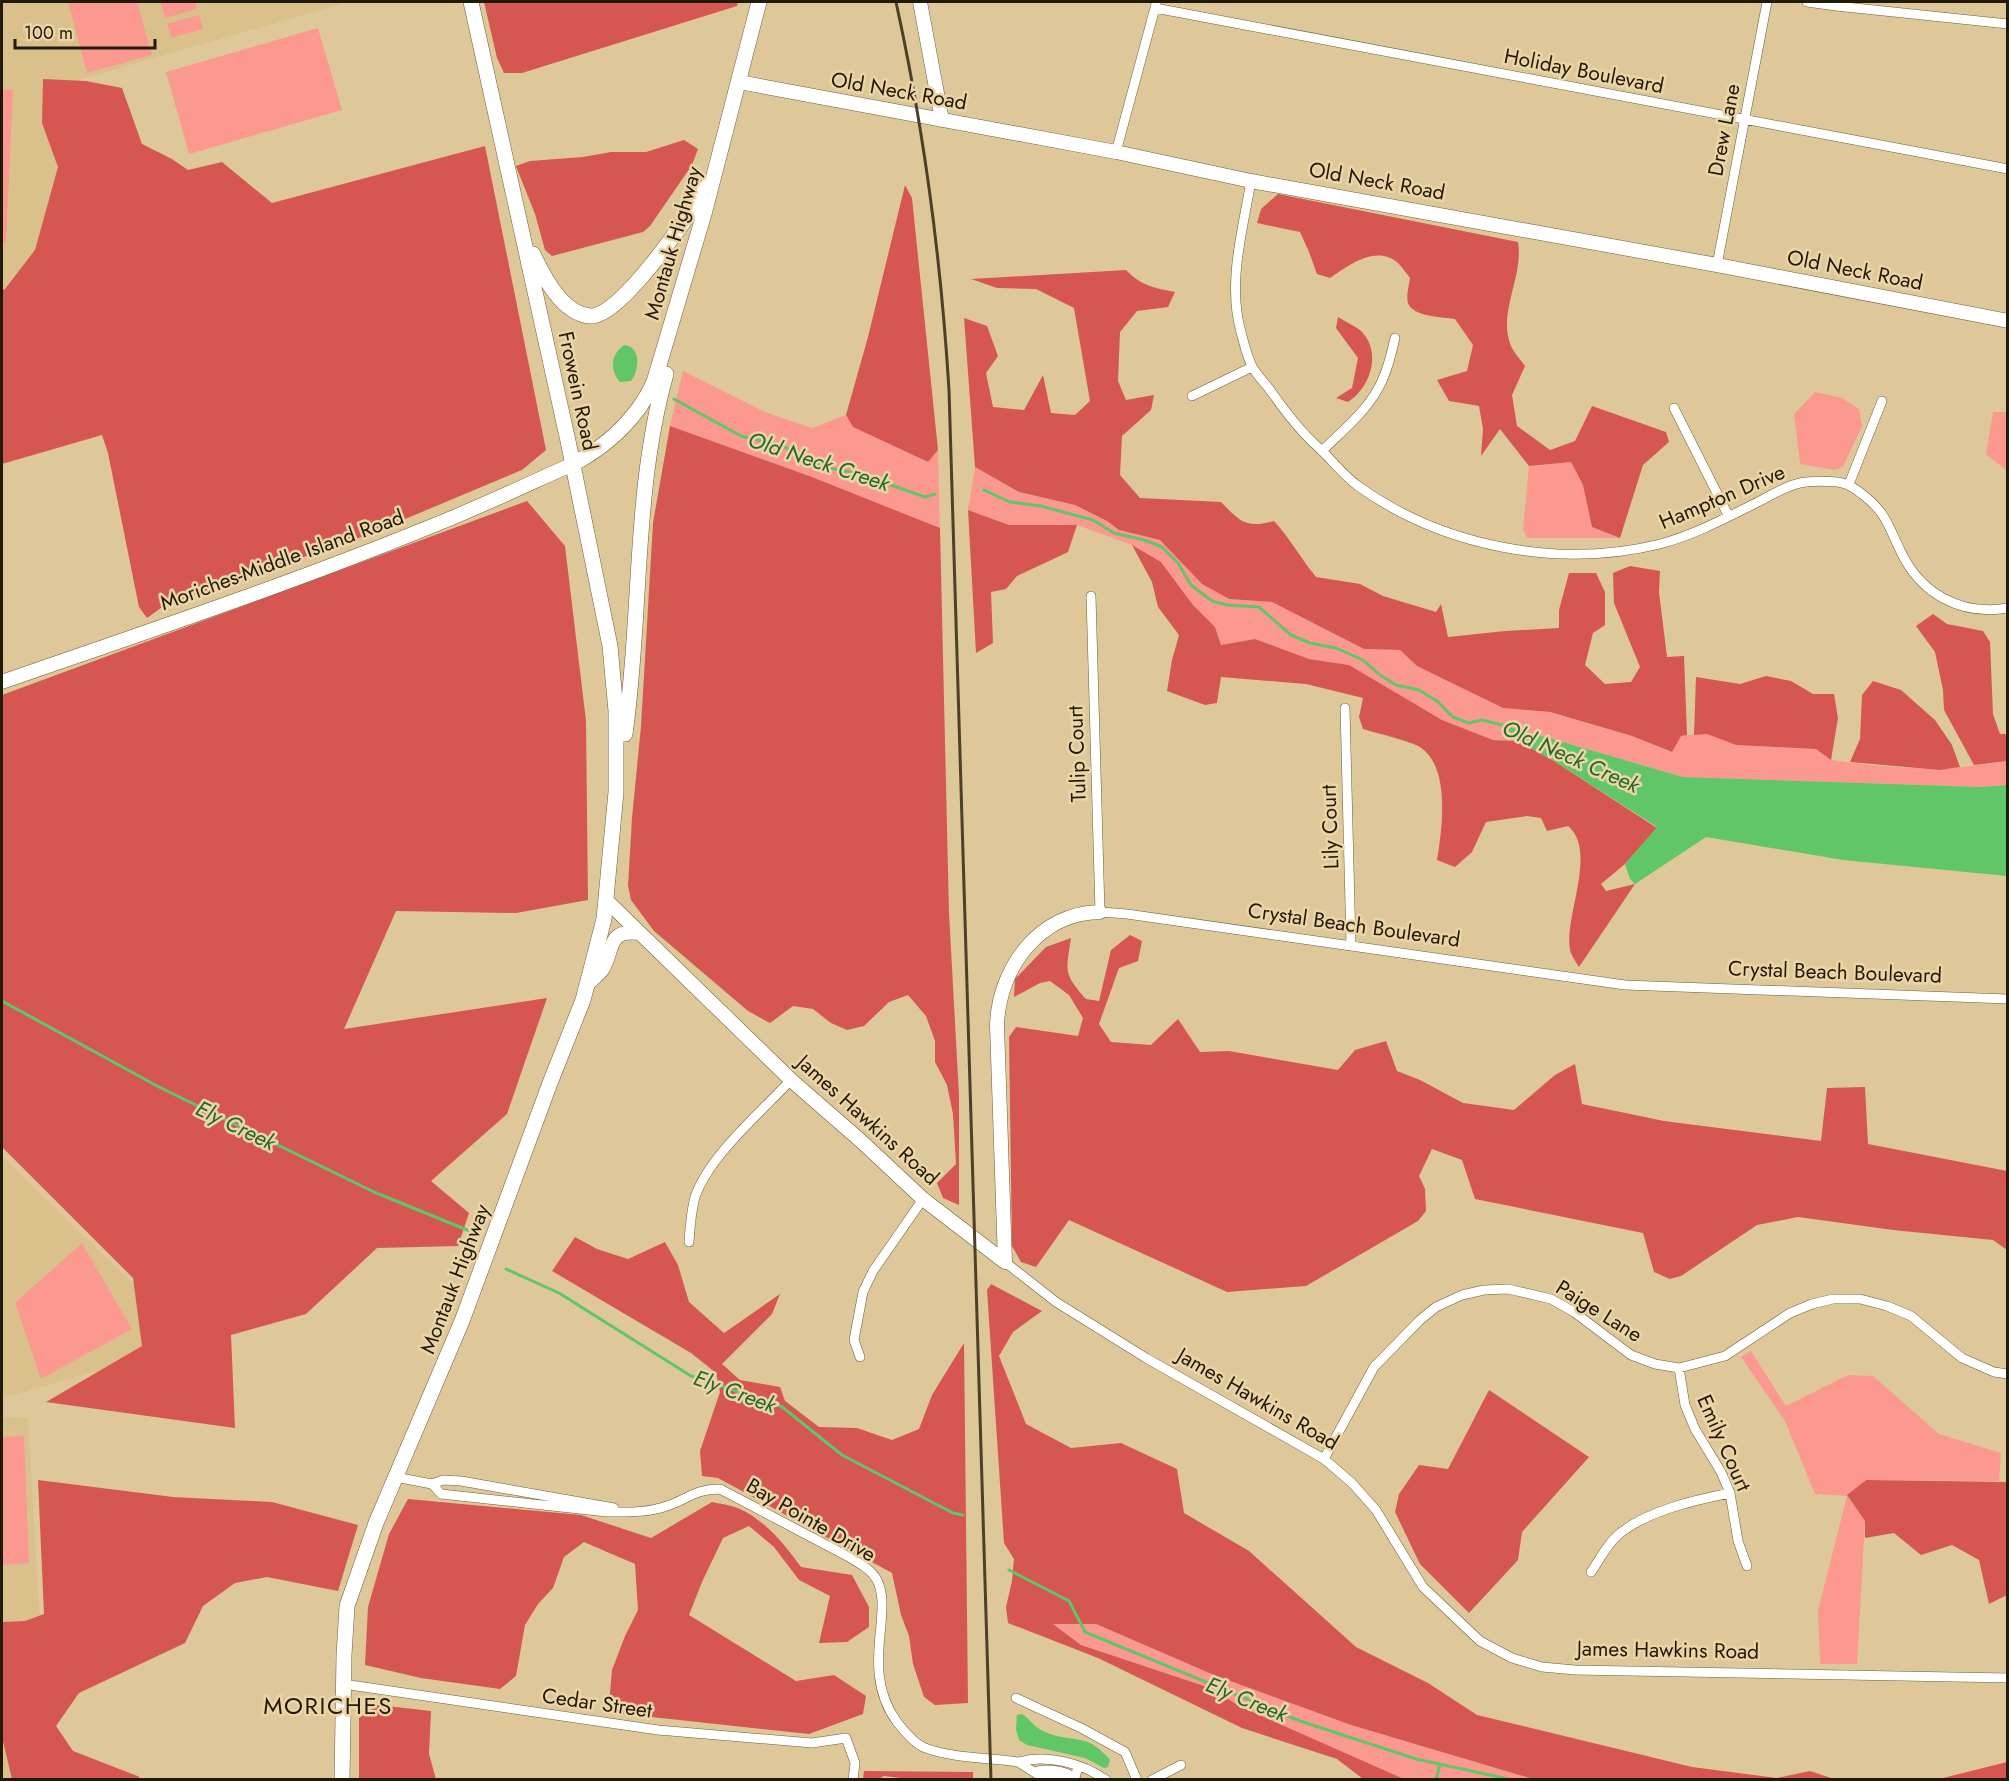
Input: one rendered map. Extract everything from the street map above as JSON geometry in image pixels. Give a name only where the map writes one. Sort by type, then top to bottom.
[{"type":"main road","name":"Frowein Road","points":[[471,2],[573,464],[612,659],[616,711],[616,792]]},
{"type":"main road","name":"Montauk Highway","points":[[573,464],[592,453],[630,420],[643,403],[660,367],[716,173],[759,2]]},
{"type":"main road","points":[[522,232],[543,276],[552,289],[577,313],[597,316],[610,307],[659,257],[716,173]]},
{"type":"main road","points":[[616,792],[626,728],[647,464],[658,403],[674,347],[680,297]]},
{"type":"main road","name":"Montauk Highway","points":[[342,1779],[347,1606],[395,1477],[438,1382],[462,1321],[550,1083],[584,1000],[607,901],[616,792]]},
{"type":"street","points":[[920,2],[942,120]]},
{"type":"street","name":"Drew Lane","points":[[1717,265],[1767,2]]},
{"type":"street","points":[[1807,2],[2007,24]]},
{"type":"street","points":[[1116,152],[1156,4]]},
{"type":"street","name":"Holiday Boulevard","points":[[1156,4],[1744,120],[2007,169]]},
{"type":"street","name":"Old Neck Road","points":[[739,82],[1116,152],[1251,181],[1717,265],[2007,321]]},
{"type":"street","name":"Hampton Drive","points":[[1251,181],[1236,277],[1240,330],[1252,367],[1303,433],[1356,484],[1382,501],[1417,519],[1489,545],[1538,553],[1579,554],[1659,544],[1695,532],[1799,483],[1815,481],[1849,484]]},
{"type":"street","points":[[1322,451],[1366,407],[1378,388],[1395,338]]},
{"type":"street","points":[[1192,396],[1252,367]]},
{"type":"street","points":[[1882,400],[1849,484],[1883,513],[1908,567],[1931,591],[1968,609],[1985,611],[2007,608]]},
{"type":"street","points":[[1674,408],[1728,515]]},
{"type":"street","name":"Moriches-Middle Island Road","points":[[2,682],[254,594],[390,543],[573,464]]},
{"type":"street","name":"Tulip Court","points":[[1091,596],[1100,912]]},
{"type":"street","name":"Lily Court","points":[[1345,708],[1352,945]]},
{"type":"street","name":"James Hawkins Road","points":[[607,901],[791,1080],[923,1199],[1056,1302],[1146,1358],[1324,1459],[1352,1483],[1376,1510],[1422,1587],[1480,1641],[1512,1658],[1542,1667],[1575,1670],[2007,1678]]},
{"type":"street","name":"Crystal Beach Boulevard","points":[[1005,1262],[997,1025],[1002,989],[1018,957],[1039,935],[1067,919],[1085,913],[1127,914],[1625,985],[2007,999]]},
{"type":"street","points":[[588,984],[603,968],[608,951],[620,934],[639,933]]},
{"type":"street","points":[[689,1242],[690,1217],[696,1195],[711,1166],[791,1080]]},
{"type":"street","points":[[860,1357],[855,1340],[864,1292],[873,1271],[923,1199]]},
{"type":"street","name":"Paige Lane","points":[[1324,1459],[1374,1367],[1436,1307],[1462,1295],[1484,1290],[1508,1289],[1551,1299],[1574,1312],[1631,1355],[1655,1364],[1679,1368],[1725,1356],[1790,1313],[1812,1304],[1833,1299],[1860,1299],[1887,1306],[1911,1316],[1962,1358],[1994,1372],[2007,1374]]},
{"type":"street","name":"Emily Court","points":[[1679,1368],[1685,1405],[1695,1429],[1721,1472],[1730,1493],[1738,1540],[1747,1566]]},
{"type":"street","name":"Bay Pointe Drive","points":[[395,1477],[432,1484],[443,1480],[461,1481],[603,1505],[630,1512]]},
{"type":"street","name":"Bay Pointe Drive","points":[[432,1484],[441,1494],[596,1511],[630,1512],[650,1511],[670,1505],[705,1489],[720,1489],[867,1568],[877,1580],[882,1596],[878,1667],[881,1689],[888,1710],[903,1730],[922,1746],[941,1753],[1018,1762],[1030,1759],[1047,1760],[1078,1766],[1106,1779]]},
{"type":"street","points":[[1591,1572],[1616,1536],[1634,1524],[1658,1513],[1730,1493]]},
{"type":"street","name":"Cedar Street","points":[[343,1684],[658,1730],[813,1743],[846,1738],[855,1763],[853,1779]]},
{"type":"street","points":[[1016,1698],[1081,1728],[1125,1752],[1137,1779]]},
{"type":"street","name":"Bay Pointe Drive","points":[[1018,1762],[1034,1772],[1042,1769],[1070,1775],[1073,1779]]},
{"type":"street","points":[[1152,1779],[1181,1765]]},
{"type":"street","points":[[1073,1779],[1078,1766]]},
{"type":"shaded area","points":[[2,2],[348,2],[54,87],[61,280],[2,296]]},
{"type":"shaded area","points":[[68,2],[137,2],[152,55],[87,73]]},
{"type":"shaded area","points":[[195,2],[197,9],[165,18],[161,3]]},
{"type":"shaded area","points":[[484,2],[738,2],[737,6],[522,73],[504,73],[497,58]]},
{"type":"shaded area","points":[[199,15],[203,29],[171,38],[167,24]]},
{"type":"shaded area","points":[[318,28],[342,110],[189,154],[166,72]]},
{"type":"shaded area","points":[[43,79],[86,81],[122,88],[142,144],[188,170],[222,162],[272,203],[485,146],[546,450],[522,470],[367,535],[165,605],[147,618],[139,607],[108,453],[102,435],[2,464],[2,290],[35,250],[58,167],[42,123]]},
{"type":"shaded area","points":[[2,90],[13,90],[6,243],[2,243]]},
{"type":"shaded area","points":[[684,140],[698,149],[692,165],[650,226],[643,232],[552,256],[545,250],[535,214],[516,166],[530,161],[583,157],[611,152],[646,152]]},
{"type":"shaded area","points":[[905,185],[912,198],[938,450],[928,462],[853,427],[846,415],[868,337]]},
{"type":"shaded area","points":[[1278,194],[1518,242],[1519,255],[1507,320],[1511,346],[1525,366],[1512,395],[1517,426],[1550,450],[1575,441],[1592,406],[1666,432],[1669,442],[1643,465],[1620,538],[1592,527],[1583,485],[1571,462],[1529,466],[1500,429],[1481,456],[1483,429],[1479,406],[1449,401],[1437,380],[1467,371],[1473,345],[1455,319],[1429,316],[1411,308],[1407,298],[1410,278],[1398,263],[1390,258],[1372,256],[1362,259],[1330,278],[1317,274],[1300,232],[1257,223],[1261,209]]},
{"type":"shaded area","points":[[1126,270],[1137,280],[1149,286],[1175,292],[1168,307],[1137,311],[1120,332],[1118,381],[1126,400],[1154,395],[1151,410],[1122,436],[1120,475],[1140,498],[1221,502],[1238,518],[1249,524],[1274,521],[1316,577],[1360,584],[1383,596],[1436,612],[1441,604],[1448,637],[1559,628],[1559,610],[1569,573],[1596,573],[1605,592],[1605,625],[1593,633],[1585,665],[1605,684],[1631,682],[1640,667],[1614,603],[1613,573],[1630,566],[1660,571],[1659,592],[1667,657],[1684,656],[1687,735],[1681,736],[1672,752],[1632,736],[1550,712],[1503,708],[1417,666],[1400,650],[1364,649],[1272,602],[1229,599],[1202,584],[1160,540],[1119,530],[1107,521],[1075,505],[1019,492],[975,467],[964,318],[987,326],[998,356],[986,373],[993,407],[1024,410],[1043,375],[1051,413],[1075,415],[1090,401],[1074,308],[1036,289],[997,288],[971,279]]},
{"type":"shaded area","points":[[1338,317],[1362,332],[1371,350],[1371,370],[1362,388],[1348,402],[1336,398],[1352,388],[1358,358],[1336,328]]},
{"type":"shaded area","points":[[683,371],[765,412],[812,428],[846,415],[853,427],[928,462],[938,450],[940,528],[812,477],[670,426]]},
{"type":"shaded area","points":[[1815,392],[1842,398],[1859,409],[1862,426],[1843,467],[1834,470],[1800,464],[1794,414]]},
{"type":"shaded area","points":[[1993,412],[2007,412],[2007,471],[1986,454]]},
{"type":"shaded area","points":[[670,426],[812,477],[940,528],[949,913],[959,1095],[959,1205],[943,1198],[937,1183],[956,1164],[953,1114],[947,1085],[935,1062],[935,1041],[926,1016],[908,995],[889,1002],[864,1026],[847,1030],[831,1023],[813,1009],[793,1006],[770,1023],[748,1011],[654,931],[631,900],[628,886],[641,726],[653,523]]},
{"type":"shaded area","points":[[1571,462],[1583,485],[1592,527],[1620,538],[1527,538],[1523,529],[1529,466]]},
{"type":"shaded area","points":[[975,467],[1019,492],[1075,505],[1107,521],[1119,530],[1160,540],[1202,583],[1228,599],[1272,602],[1364,649],[1400,650],[1417,666],[1503,708],[1549,712],[1632,736],[1671,752],[1681,735],[1707,734],[1736,745],[1816,749],[1831,760],[1869,765],[1940,770],[2007,761],[2007,785],[1980,787],[1683,777],[1505,725],[1518,741],[1493,740],[1441,720],[1349,665],[1309,659],[1255,639],[1221,645],[1215,627],[1193,605],[1161,562],[1132,545],[1077,525],[1009,525],[968,510]]},
{"type":"shaded area","points":[[527,501],[565,546],[586,721],[588,900],[516,913],[396,911],[344,1029],[547,998],[507,1114],[431,1181],[469,1213],[458,1246],[377,1248],[306,1314],[231,1335],[235,1428],[46,1402],[142,1346],[133,1278],[2,1147],[2,695]]},
{"type":"shaded area","points":[[968,510],[1009,525],[1077,525],[1068,552],[1017,576],[1006,589],[991,592],[993,643],[976,653]]},
{"type":"shaded area","points":[[1132,545],[1161,562],[1193,605],[1215,627],[1221,645],[1255,639],[1309,659],[1349,665],[1442,720],[1493,740],[1518,741],[1554,761],[1657,828],[1625,864],[1601,884],[1606,891],[1635,884],[1579,967],[1571,952],[1569,936],[1578,885],[1580,851],[1576,837],[1568,826],[1547,831],[1541,818],[1527,816],[1486,822],[1472,852],[1455,867],[1437,860],[1442,800],[1436,769],[1430,756],[1420,747],[1363,729],[1359,717],[1363,698],[1306,684],[1221,677],[1217,703],[1205,705],[1167,691],[1179,635],[1158,607],[1152,582]]},
{"type":"shaded area","points":[[1933,614],[1947,624],[1983,631],[1990,642],[1993,714],[2000,734],[2007,734],[2007,761],[1974,765],[1944,710],[1943,690],[1935,652],[1916,626]]},
{"type":"shaded area","points":[[1766,676],[1791,681],[1813,694],[1834,694],[1838,718],[1831,760],[1816,749],[1736,745],[1707,734],[1694,735],[1696,677],[1740,684]]},
{"type":"shaded area","points":[[1873,681],[1901,690],[1935,720],[1952,745],[1960,767],[1940,770],[1850,762],[1860,739],[1862,695]]},
{"type":"shaded area","points":[[1130,935],[1142,941],[1138,961],[1119,968],[1099,1024],[1111,1042],[1151,1045],[1178,1019],[1200,1052],[1229,1051],[1338,1070],[1355,1050],[1386,1041],[1397,1071],[1420,1080],[1463,1103],[1514,1110],[1555,1075],[1575,1064],[1582,1104],[1664,1121],[1821,1141],[1827,1088],[1865,1087],[1868,1144],[2007,1171],[2007,1250],[1993,1240],[1798,1217],[1757,1225],[1681,1276],[1670,1279],[1654,1272],[1643,1233],[1475,1199],[1462,1160],[1432,1149],[1419,1176],[1425,1189],[1426,1211],[1418,1221],[1306,1286],[1227,1292],[1069,1220],[1036,1267],[1021,1262],[1012,1246],[1009,1037],[1016,1027],[1078,1036],[1083,1018],[1069,995],[1050,981],[1040,983],[1014,997],[1015,979],[1046,947],[1071,938],[1067,965],[1070,977],[1086,999],[1099,1001],[1111,950]]},
{"type":"shaded area","points":[[2,1156],[194,1344],[2,1398]]},
{"type":"shaded area","points":[[575,1237],[597,1249],[628,1259],[665,1242],[678,1265],[689,1302],[724,1333],[780,1294],[772,1314],[722,1364],[740,1380],[780,1387],[785,1401],[819,1427],[857,1428],[892,1440],[919,1429],[932,1395],[964,1343],[968,1703],[935,1705],[924,1697],[913,1664],[909,1636],[901,1615],[892,1573],[718,1478],[702,1476],[700,1451],[720,1392],[716,1373],[691,1353],[552,1271]]},
{"type":"shaded area","points":[[82,1243],[132,1329],[41,1379],[15,1303]]},
{"type":"shaded area","points":[[991,1284],[1042,1311],[1013,1332],[999,1356],[1026,1424],[1071,1448],[1121,1443],[1177,1469],[1184,1513],[1249,1551],[1356,1647],[1428,1683],[1477,1715],[1692,1767],[1777,1778],[1810,1771],[1834,1779],[1533,1779],[1351,1725],[1214,1675],[1096,1624],[1053,1624],[1081,1645],[1213,1689],[1239,1706],[1404,1779],[1363,1779],[1337,1759],[1242,1728],[1098,1658],[1008,1623],[1006,1607],[1014,1559],[1004,1543],[987,1290]]},
{"type":"shaded area","points":[[1751,1351],[1786,1406],[1848,1375],[1873,1376],[1939,1434],[2001,1453],[1999,1481],[1866,1480],[1847,1495],[1865,1521],[1857,1664],[1820,1664],[1818,1610],[1847,1496],[1815,1494],[1785,1421],[1741,1357]]},
{"type":"shaded area","points":[[1489,1390],[1589,1457],[1522,1532],[1518,1560],[1469,1613],[1420,1564],[1395,1512],[1399,1494],[1419,1465],[1448,1469]]},
{"type":"shaded area","points":[[2,1417],[28,1418],[41,1642],[59,1779],[2,1780]]},
{"type":"shaded area","points":[[24,1436],[29,1563],[2,1565],[2,1437]]},
{"type":"shaded area","points":[[38,1480],[173,1497],[272,1502],[358,1525],[338,1591],[267,1577],[235,1583],[203,1606],[185,1643],[79,1693],[56,1726],[73,1751],[140,1777],[137,1779],[12,1779],[2,1737],[2,1622],[25,1621],[44,1614]]},
{"type":"shaded area","points":[[1866,1480],[2007,1482],[2007,1595],[1989,1604],[1979,1560],[1952,1545],[1921,1555],[1894,1533],[1865,1538],[1865,1521],[1847,1495]]},
{"type":"shaded area","points":[[408,1499],[581,1515],[651,1538],[712,1502],[740,1509],[767,1527],[801,1567],[852,1575],[869,1607],[869,1627],[847,1642],[819,1643],[830,1596],[799,1580],[774,1547],[749,1526],[723,1538],[689,1615],[796,1681],[834,1675],[866,1696],[863,1714],[809,1734],[615,1713],[609,1704],[612,1670],[638,1610],[635,1564],[584,1542],[564,1557],[553,1588],[538,1604],[525,1625],[516,1676],[500,1689],[421,1678],[365,1665],[368,1607],[389,1534]]},
{"type":"shaded area","points":[[1052,1623],[1096,1624],[1214,1675],[1351,1725],[1533,1779],[1404,1779],[1239,1706],[1213,1689],[1081,1645]]},
{"type":"shaded area","points":[[378,1705],[431,1711],[429,1754],[436,1779],[359,1779],[359,1718]]},
{"type":"shaded area","points":[[2007,1762],[2007,1779],[1939,1779]]},
{"type":"shaded area","points":[[864,1771],[973,1772],[973,1779],[917,1780],[884,1776],[879,1779],[863,1779]]},
{"type":"water","points":[[624,345],[634,350],[637,365],[631,381],[620,382],[614,372],[613,362],[616,353]]},
{"type":"water","name":"Old Neck Creek","points":[[1504,725],[1683,777],[1980,787],[2007,785],[2007,876],[1843,860],[1706,837],[1635,884],[1630,879],[1625,864],[1657,827],[1554,761],[1518,741]]},
{"type":"water","points":[[1022,1714],[1045,1732],[1094,1745],[1110,1760],[1108,1767],[1104,1768],[1085,1758],[1027,1745],[1019,1740],[1016,1729],[1017,1715]]},
{"type":"waterway","name":"Old Neck Creek","points":[[674,399],[741,436],[783,446],[807,460],[829,468],[860,474],[925,497],[935,494]]},
{"type":"waterway","name":"Old Neck Creek","points":[[984,490],[1010,502],[1041,506],[1093,520],[1114,533],[1162,547],[1178,563],[1191,585],[1212,601],[1227,605],[1259,607],[1291,635],[1310,643],[1336,648],[1363,660],[1396,685],[1419,690],[1437,701],[1453,717],[1469,723],[1482,720],[1506,726]]},
{"type":"waterway","name":"Ely Creek","points":[[2,1001],[159,1087],[374,1192],[477,1234]]},
{"type":"waterway","name":"Ely Creek","points":[[506,1269],[559,1293],[691,1376],[781,1406],[842,1455],[953,1513],[963,1515]]},
{"type":"waterway","name":"Ely Creek","points":[[1009,1570],[1069,1601],[1085,1632],[1300,1721],[1416,1759],[1513,1780]]},
{"type":"waterway","points":[[1436,1780],[1440,1764]]},
{"type":"railway","points":[[896,2],[915,98],[930,195],[949,390],[991,1780]]},
{"type":"district","name":"MORICHES","points":[[328,1705]]}]
